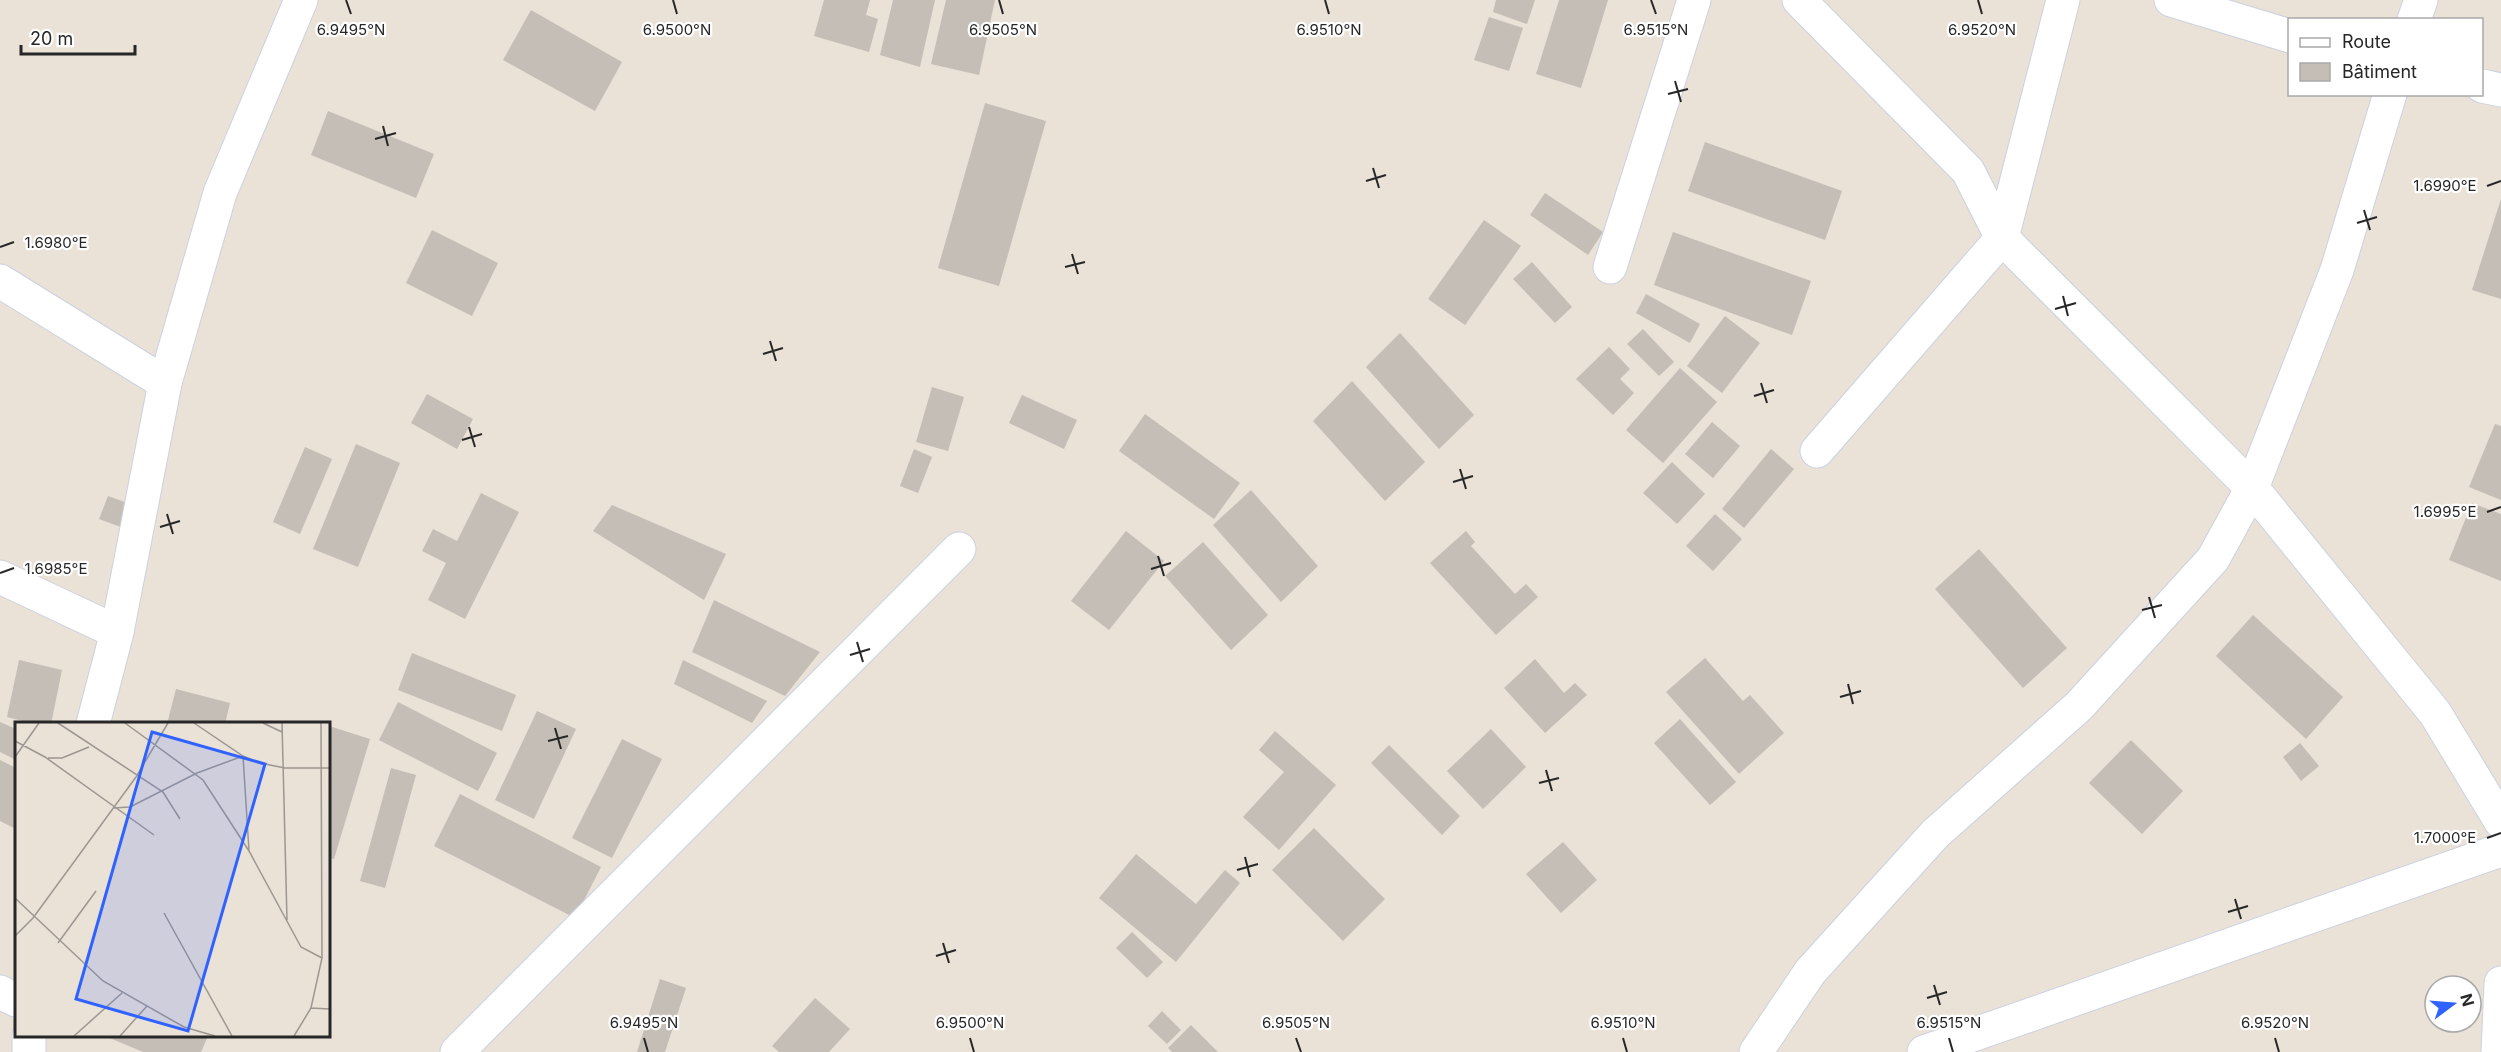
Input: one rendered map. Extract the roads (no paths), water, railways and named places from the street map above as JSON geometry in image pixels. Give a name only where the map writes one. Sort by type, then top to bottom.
[{"type":"street","points":[[93,722],[117,632],[165,383],[220,193],[301,0]]},
{"type":"street","points":[[1611,267],[1694,0]]},
{"type":"street","points":[[1799,0],[1968,171],[2002,238],[2252,488],[2435,713],[2501,822]]},
{"type":"street","points":[[1817,451],[2002,238],[2063,0]]},
{"type":"street","points":[[2171,0],[2288,36]]},
{"type":"street","points":[[2415,18],[2421,0]]},
{"type":"street","points":[[2483,86],[2501,90]]},
{"type":"street","points":[[1756,1052],[1810,972],[1935,834],[2079,706],[2213,559],[2252,488],[2337,270],[2389,96]]},
{"type":"street","points":[[0,281],[165,383]]},
{"type":"street","points":[[457,1052],[959,549]]},
{"type":"street","points":[[0,577],[117,632]]},
{"type":"street","points":[[1924,1052],[2501,850]]},
{"type":"street","points":[[2498,1052],[2501,983]]},
{"type":"street","points":[[0,992],[15,1000]]}]
